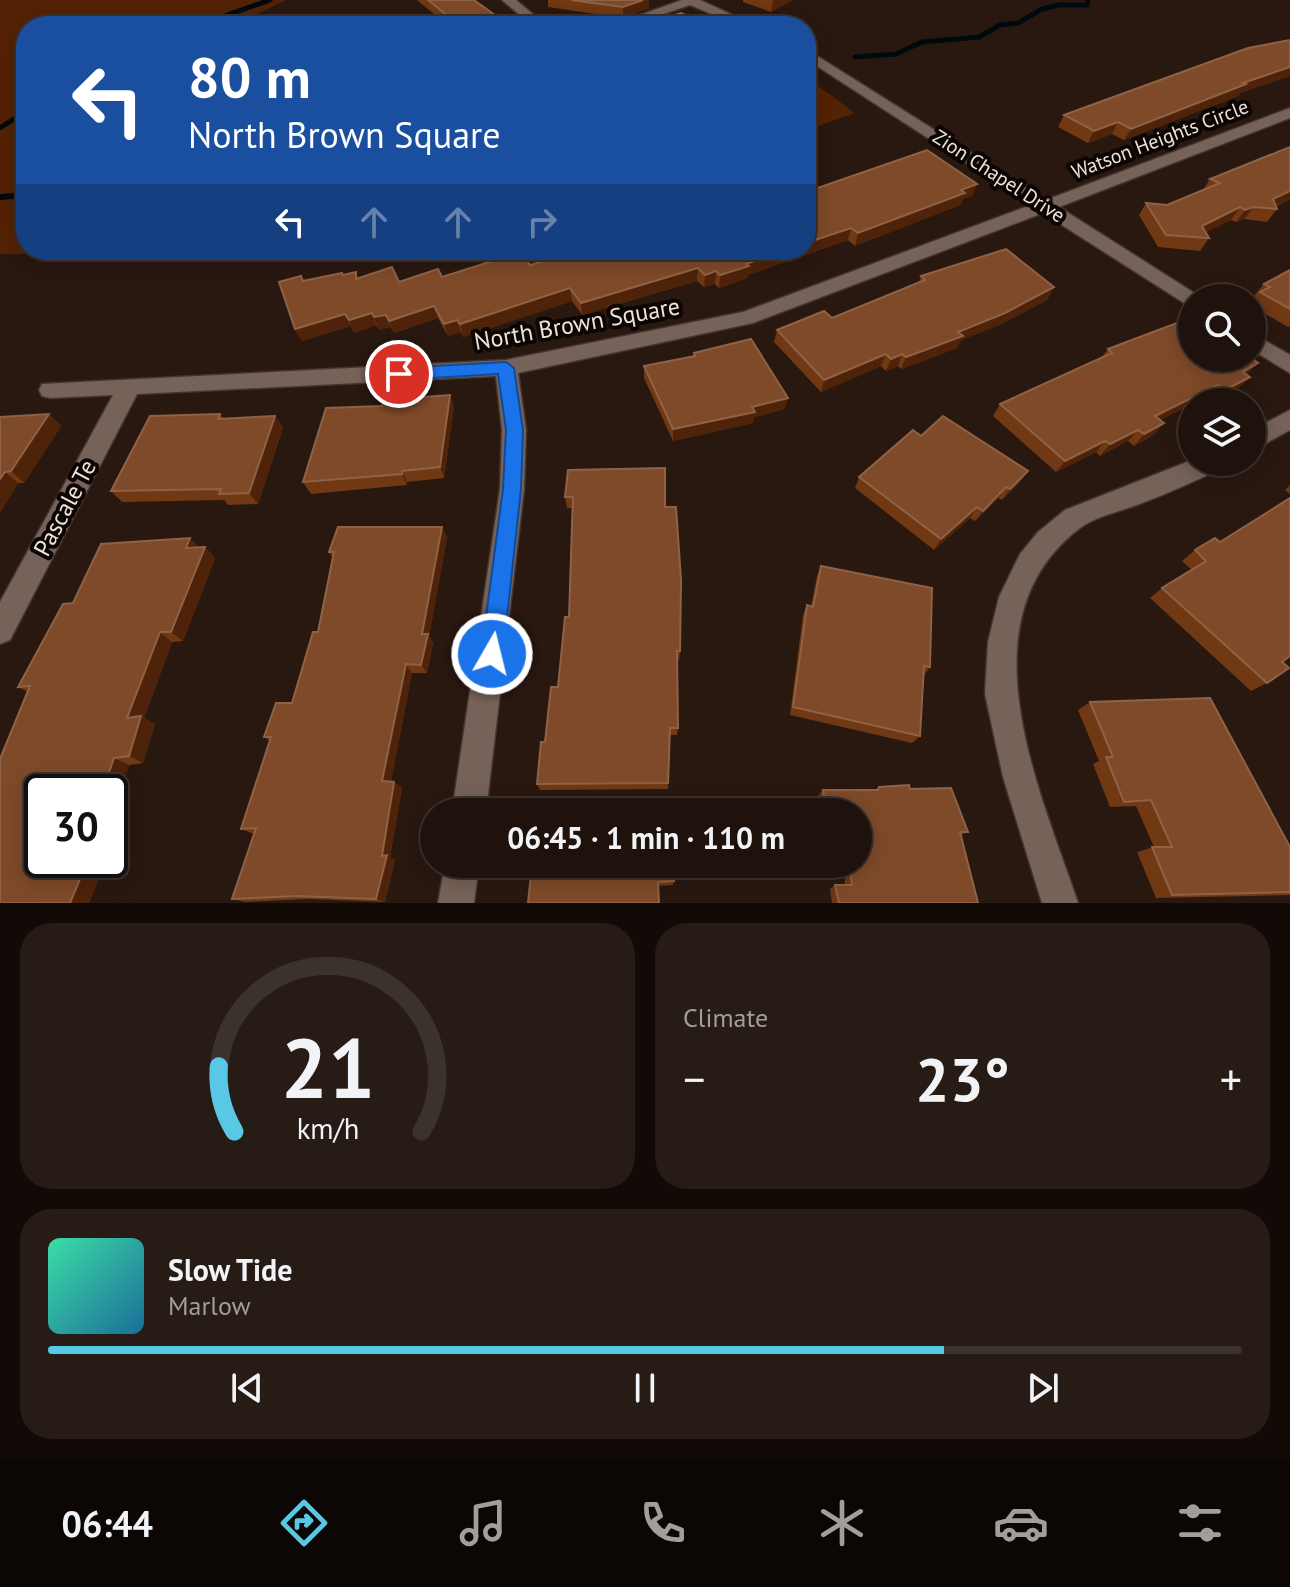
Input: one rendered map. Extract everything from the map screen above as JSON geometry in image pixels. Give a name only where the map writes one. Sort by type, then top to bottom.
[{"type":"street","points":[[508,0],[528,16]]},
{"type":"street","points":[[646,16],[692,1],[727,16]]},
{"type":"street","name":"Zion Chapel Drive","points":[[816,59],[1178,292]]},
{"type":"street","name":"Watson Heights Circle","points":[[1045,206],[1290,113]]},
{"type":"street","name":"North Brown Square","points":[[50,390],[506,368],[746,318],[1045,206]]},
{"type":"street","points":[[1266,349],[1290,365]]},
{"type":"street","points":[[471,798],[512,489],[514,430],[506,368]]},
{"type":"street","name":"Pascale Te","points":[[0,630],[129,387]]},
{"type":"street","points":[[1266,434],[1290,419]]},
{"type":"street","points":[[1060,903],[1019,777],[1000,694],[1003,642],[1013,597],[1030,562],[1047,540],[1074,518],[1181,476]]},
{"type":"street","points":[[456,903],[460,878]]},
{"type":"shaded area","points":[[0,0],[286,0],[253,16],[16,16],[16,254],[0,254]]},
{"type":"shaded area","points":[[816,84],[855,113],[816,127]]},
{"type":"building","points":[[428,0],[474,0],[496,16],[448,16]]},
{"type":"building","points":[[571,0],[643,0],[623,7]]},
{"type":"building","points":[[1290,40],[1290,67],[1131,129],[1118,122],[1094,131],[1064,115],[1248,48]]},
{"type":"building","points":[[1290,147],[1290,191],[1273,199],[1277,209],[1254,207],[1245,210],[1240,207],[1202,226],[1209,238],[1166,235],[1146,203],[1167,205],[1220,183],[1210,179]]},
{"type":"building","points":[[927,150],[977,184],[961,190],[965,193],[858,233],[851,228],[816,240],[816,189]]},
{"type":"building","points":[[1006,249],[1054,287],[1005,313],[958,332],[963,336],[906,357],[902,354],[891,359],[886,354],[824,380],[777,330],[824,311],[832,318],[925,280],[921,276]]},
{"type":"building","points":[[496,260],[527,260],[530,265],[548,260],[757,260],[746,264],[749,266],[720,275],[716,271],[705,275],[698,268],[581,303],[570,288],[460,324],[457,320],[444,324],[434,306],[389,321],[386,315],[374,317],[372,313],[349,320],[345,314],[295,329],[279,282],[301,276],[303,281],[356,272],[356,279],[392,267],[399,282],[438,269],[442,277]]},
{"type":"building","points":[[1290,270],[1290,309],[1266,295],[1266,289],[1270,287],[1264,284]]},
{"type":"building","points":[[1178,323],[1178,372],[1243,372],[1250,377],[1229,388],[1218,385],[1212,388],[1178,388],[1178,405],[1155,416],[1164,423],[1144,434],[1138,430],[1110,444],[1105,441],[1065,461],[1000,404],[1112,353],[1108,349]]},
{"type":"building","points":[[751,339],[788,398],[752,407],[755,412],[673,429],[644,366],[695,356],[694,353]]},
{"type":"building","points":[[450,395],[440,467],[402,471],[402,474],[303,482],[326,408],[382,406],[384,400]]},
{"type":"building","points":[[49,414],[11,471],[5,472],[0,479],[0,417]]},
{"type":"building","points":[[220,414],[218,419],[275,416],[249,493],[219,494],[221,489],[111,491],[150,416]]},
{"type":"building","points":[[943,416],[1028,471],[1010,489],[1006,487],[983,511],[977,507],[941,539],[859,477],[913,430],[921,436]]},
{"type":"building","points":[[665,468],[665,507],[676,507],[681,580],[680,651],[677,651],[678,728],[670,728],[668,783],[537,784],[551,687],[558,687],[565,617],[569,617],[573,497],[565,497],[568,470]]},
{"type":"building","points":[[1290,498],[1290,656],[1282,662],[1289,668],[1267,683],[1162,588],[1206,561],[1195,550],[1215,538],[1220,542]]},
{"type":"building","points":[[338,527],[442,527],[422,634],[428,634],[421,665],[406,664],[382,781],[394,782],[382,856],[387,855],[376,899],[297,896],[232,899],[256,828],[241,829],[271,737],[264,737],[276,703],[292,703],[313,632],[318,632],[334,552],[329,552]]},
{"type":"building","points":[[190,538],[186,548],[205,547],[171,632],[160,632],[127,718],[141,716],[129,756],[114,758],[108,774],[24,774],[24,878],[80,878],[70,903],[0,903],[0,759],[30,686],[18,687],[63,604],[73,603],[101,544]]},
{"type":"building","points":[[821,566],[932,588],[930,667],[924,666],[920,736],[793,707],[807,605],[813,607]]},
{"type":"building","points":[[1210,698],[1290,847],[1290,892],[1172,895],[1152,847],[1172,847],[1151,800],[1124,802],[1106,757],[1113,757],[1090,702]]},
{"type":"building","points":[[909,785],[910,789],[951,788],[968,832],[960,832],[978,903],[839,903],[835,885],[852,885],[851,878],[872,878],[872,798],[824,798],[823,790],[878,790],[879,787]]},
{"type":"building","points":[[531,878],[674,878],[674,881],[658,882],[659,903],[528,903]]},
{"type":"waterway","points":[[224,16],[270,0]]},
{"type":"waterway","points":[[855,57],[896,54],[922,42],[979,37],[1000,25],[1018,23],[1042,9],[1059,5],[1087,5],[1088,0]]},
{"type":"waterway","points":[[0,128],[16,118]]},
{"type":"waterway","points":[[0,197],[16,196]]},
{"type":"route","points":[[399,374],[506,368],[514,430],[512,489],[492,654]]}]
